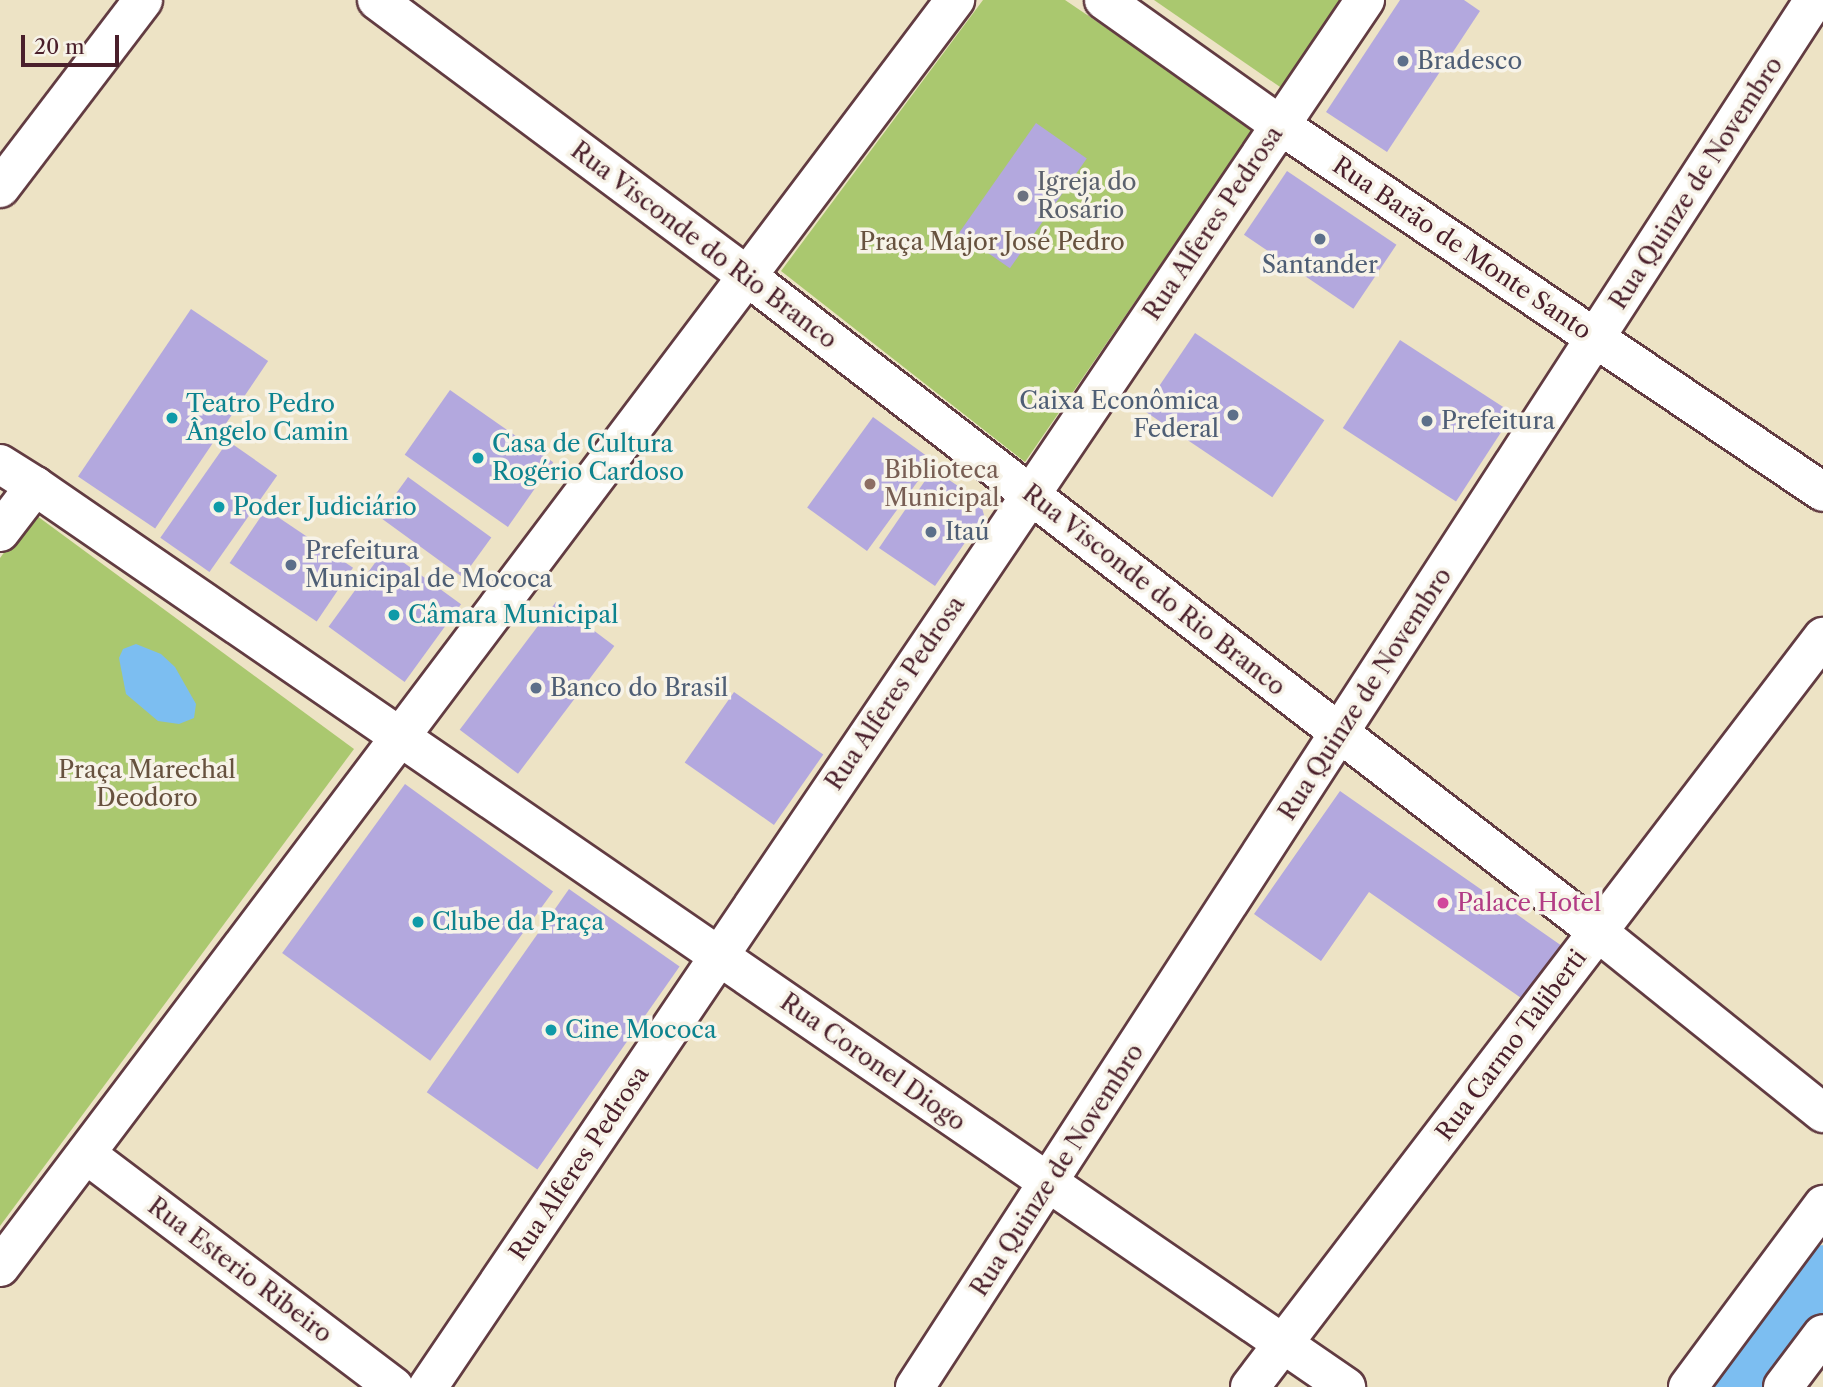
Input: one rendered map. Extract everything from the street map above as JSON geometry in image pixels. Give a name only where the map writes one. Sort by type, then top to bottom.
[{"type":"street","points":[[0,188],[142,0]]},
{"type":"street","name":"Rua Visconde do Rio Branco","points":[[377,0],[748,277],[1598,932],[1823,1113]]},
{"type":"street","points":[[0,1267],[954,0]]},
{"type":"street","name":"Rua Barão de Monte Santo","points":[[1104,0],[1280,125],[1823,492]]},
{"type":"street","name":"Rua Alferes Pedrosa","points":[[428,1387],[1365,0]]},
{"type":"street","name":"Rua Quinze de Novembro","points":[[915,1387],[1814,0]]},
{"type":"street","points":[[0,464],[400,737]]},
{"type":"street","points":[[0,532],[35,486]]},
{"type":"street","name":"Rua Carmo Taliberti","points":[[1250,1387],[1823,637]]},
{"type":"street","name":"Rua Coronel Diogo","points":[[400,737],[1346,1387]]},
{"type":"street","name":"Rua Esterio Ribeiro","points":[[86,1154],[394,1387]]},
{"type":"street","points":[[1688,1387],[1823,1205]]},
{"type":"street","points":[[1783,1387],[1823,1334]]},
{"type":"green space","name":"Praça Major José Pedro","points":[[983,0],[1065,0],[1254,128],[1025,462],[781,271]]},
{"type":"green space","points":[[1154,0],[1342,0],[1283,89]]},
{"type":"green space","name":"Praça Marechal Deodoro","points":[[33,513],[354,749],[0,1226],[0,558]]},
{"type":"water","points":[[136,644],[161,654],[175,667],[196,704],[194,718],[179,724],[158,721],[126,694],[119,658],[123,649]]},
{"type":"building","name":"Bradesco","points":[[1400,0],[1464,0],[1480,11],[1387,152],[1326,112]]},
{"type":"building","name":"Igreja do Rosário","points":[[1036,123],[1087,159],[1010,268],[959,233]]},
{"type":"building","name":"Santander","points":[[1287,171],[1396,245],[1353,309],[1244,235]]},
{"type":"building","name":"Teatro Pedro Ângelo Camin","points":[[191,309],[268,361],[155,528],[78,476]]},
{"type":"building","name":"Caixa Econômica Federal","points":[[1195,333],[1324,420],[1272,497],[1143,410]]},
{"type":"building","name":"Prefeitura","points":[[1400,340],[1513,414],[1456,502],[1343,428]]},
{"type":"building","name":"Casa de Cultura Rogério Cardoso","points":[[450,390],[553,462],[508,527],[405,455]]},
{"type":"building","name":"Biblioteca Municipal","points":[[873,417],[933,460],[867,551],[807,508]]},
{"type":"building","name":"Poder Judiciário","points":[[228,441],[277,475],[209,572],[160,538]]},
{"type":"building","name":"Itaú","points":[[933,469],[980,501],[984,515],[935,586],[879,548]]},
{"type":"building","points":[[408,477],[491,538],[463,577],[379,517]]},
{"type":"building","name":"Prefeitura Municipal de Mococa","points":[[266,509],[353,568],[317,622],[230,563]]},
{"type":"building","name":"Câmara Municipal","points":[[385,549],[461,604],[405,682],[329,627]]},
{"type":"building","name":"Banco do Brasil","points":[[556,602],[614,646],[518,774],[460,730]]},
{"type":"building","points":[[734,692],[823,755],[774,825],[685,762]]},
{"type":"building","name":"Clube da Praça","points":[[405,784],[553,892],[430,1061],[282,953]]},
{"type":"building","name":"Palace Hotel","points":[[1340,791],[1562,946],[1524,1000],[1369,892],[1321,961],[1254,914]]},
{"type":"building","name":"Cine Mococa","points":[[569,889],[680,966],[537,1170],[427,1092]]},
{"type":"waterway","points":[[1740,1387],[1823,1275]]},
{"type":"place","name":"Bradesco","points":[[1403,61]]},
{"type":"place","name":"Igreja do Rosário","points":[[1023,196]]},
{"type":"place","name":"Santander","points":[[1320,239]]},
{"type":"place","name":"Caixa Econômica Federal","points":[[1233,415]]},
{"type":"place","name":"Teatro Pedro Ângelo Camin","points":[[172,418]]},
{"type":"place","name":"Prefeitura","points":[[1427,421]]},
{"type":"place","name":"Casa de Cultura Rogério Cardoso","points":[[478,458]]},
{"type":"place","name":"Biblioteca Municipal","points":[[870,484]]},
{"type":"place","name":"Poder Judiciário","points":[[219,507]]},
{"type":"place","name":"Itaú","points":[[931,532]]},
{"type":"place","name":"Prefeitura Municipal de Mococa","points":[[291,565]]},
{"type":"place","name":"Câmara Municipal","points":[[394,615]]},
{"type":"place","name":"Banco do Brasil","points":[[536,688]]},
{"type":"place","name":"Palace Hotel","points":[[1443,903]]},
{"type":"place","name":"Clube da Praça","points":[[418,922]]},
{"type":"place","name":"Cine Mococa","points":[[551,1030]]}]
